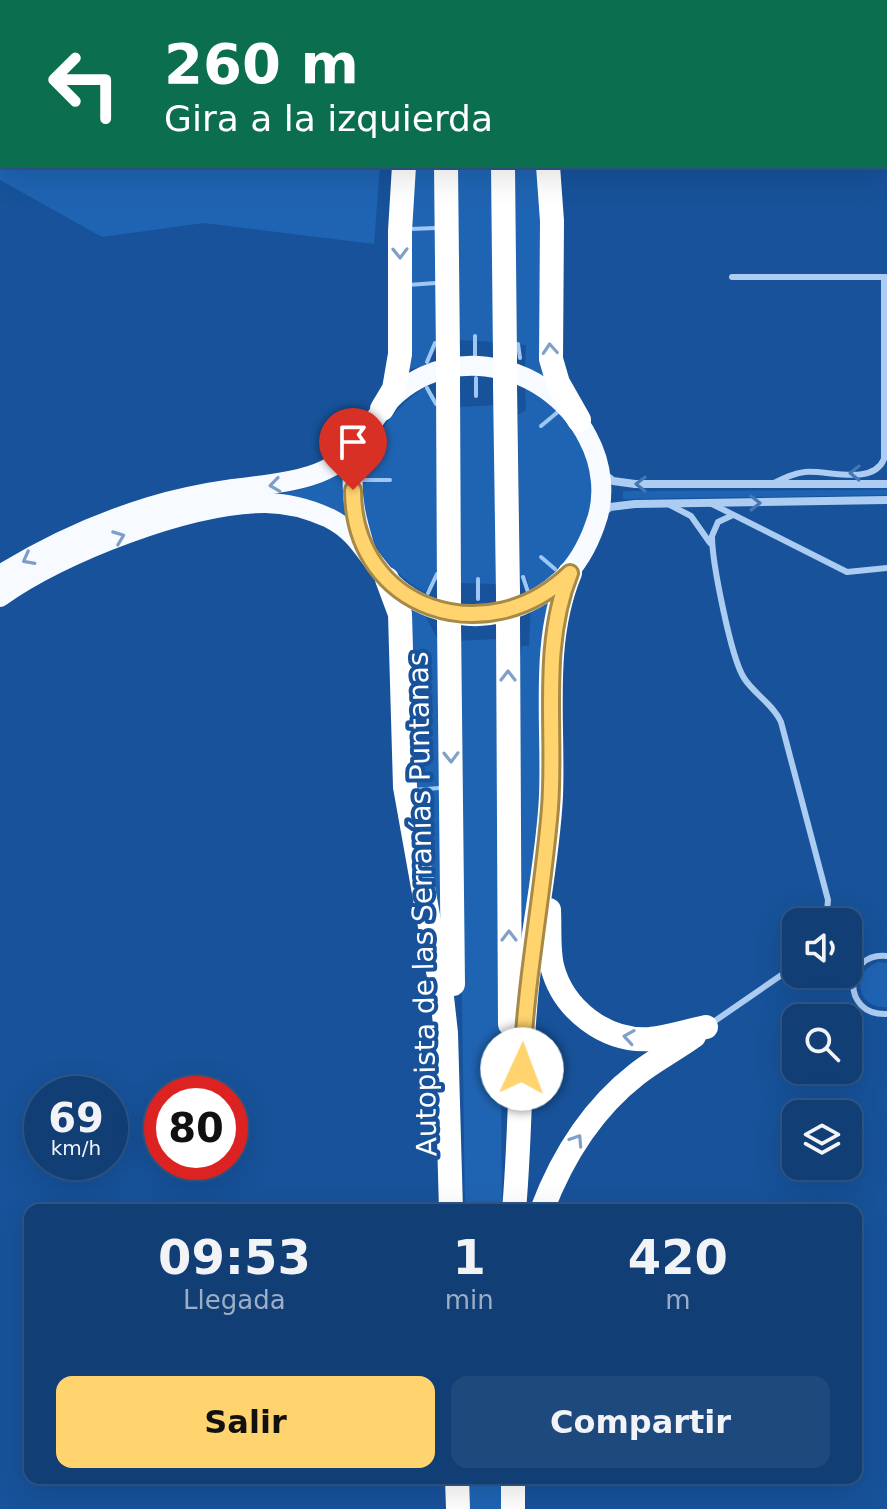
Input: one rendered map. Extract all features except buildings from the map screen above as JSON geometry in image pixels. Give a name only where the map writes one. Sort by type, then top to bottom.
[{"type":"highway","points":[[382,409],[394,389],[400,354],[400,231],[404,168]]},
{"type":"highway","name":"Autopista de las Serranías Puntanas","points":[[446,168],[454,1204]]},
{"type":"highway","points":[[503,168],[512,1204]]},
{"type":"highway","points":[[548,168],[552,221],[551,359],[558,383],[579,420]]},
{"type":"highway","points":[[570,573],[558,607],[553,638],[548,829],[551,956],[556,979],[572,1005],[601,1028],[632,1038],[672,1036],[706,1027]]},
{"type":"highway","points":[[387,579],[397,601],[401,625],[405,787],[441,988],[446,1033],[454,1204]]},
{"type":"highway","points":[[513,1204],[519,1150],[524,1015],[548,829]]},
{"type":"highway","points":[[545,1204],[570,1152],[605,1103],[640,1071],[706,1027]]},
{"type":"highway","points":[[457,1484],[458,1509]]},
{"type":"highway","points":[[513,1484],[513,1509]]},
{"type":"highway","points":[[527,1484],[527,1509]]},
{"type":"main road","points":[[0,575],[65,539],[128,514],[216,492],[288,483],[319,472],[343,458],[365,435],[382,409],[406,387],[435,372],[467,366],[499,368],[530,378],[557,395],[579,420],[600,468],[598,518],[587,547],[570,573],[539,599],[500,613],[460,615],[436,609],[404,593],[387,579],[364,545],[338,523],[304,508],[264,503],[233,506],[175,520],[92,547],[37,574],[0,597]]},
{"type":"main road","points":[[364,545],[353,509],[353,471],[365,435]]},
{"type":"street","points":[[600,468],[607,477],[621,483],[887,484]]},
{"type":"street","points":[[598,518],[610,507],[887,500]]},
{"type":"lane","points":[[732,277],[886,277],[884,459],[881,466],[866,474],[802,472],[770,485]]},
{"type":"lane","points":[[710,503],[847,572],[887,568]]},
{"type":"lane","points":[[669,505],[691,516],[712,546]]},
{"type":"lane","points":[[733,515],[715,526],[712,546],[738,667],[748,684],[776,712],[781,722],[828,900],[827,908]]},
{"type":"lane","points":[[885,955],[863,962],[857,969],[853,988],[860,1005],[877,1014],[887,1014]]},
{"type":"lane","points":[[706,1027],[782,975]]},
{"type":"shaded area","points":[[0,168],[380,168],[374,244],[204,223],[102,237],[0,180]]},
{"type":"shaded area","points":[[413,168],[439,168],[438,345],[425,367],[408,369]]},
{"type":"shaded area","points":[[455,168],[493,168],[496,342],[456,340]]},
{"type":"shaded area","points":[[515,168],[544,168],[558,388],[525,370],[526,345],[516,344]]},
{"type":"shaded area","points":[[525,385],[552,402],[587,453],[592,480],[591,506],[576,549],[562,567],[530,593],[527,579],[520,578],[518,415],[526,410]]},
{"type":"shaded area","points":[[425,387],[440,413],[439,577],[424,592],[395,570],[376,546],[365,519],[362,490],[366,462],[379,434],[398,409]]},
{"type":"shaded area","points":[[496,405],[498,584],[458,583],[457,407]]},
{"type":"shaded area","points":[[344,467],[352,517],[344,525],[238,505],[314,486]]},
{"type":"shaded area","points":[[887,490],[887,495],[623,499],[623,491]]},
{"type":"shaded area","points":[[557,589],[527,934],[522,916],[520,658],[522,646],[529,646],[531,606]]},
{"type":"shaded area","points":[[406,610],[423,611],[440,644],[445,918],[437,914],[415,782]]},
{"type":"shaded area","points":[[498,639],[502,1204],[465,1204],[457,641]]},
{"type":"shaded area","points":[[887,963],[887,1007],[869,1002],[860,989],[864,973],[870,966]]},
{"type":"shaded area","points":[[465,1484],[505,1484],[506,1509],[465,1509]]},
{"type":"waterway","points":[[410,229],[436,228]]},
{"type":"waterway","points":[[408,285],[436,283]]},
{"type":"waterway","points":[[475,336],[475,356]]},
{"type":"waterway","points":[[427,362],[435,343]]},
{"type":"waterway","points":[[518,344],[520,358]]},
{"type":"waterway","points":[[476,378],[476,396]]},
{"type":"waterway","points":[[427,388],[436,404]]},
{"type":"waterway","points":[[541,426],[559,411]]},
{"type":"waterway","points":[[361,480],[390,480]]},
{"type":"waterway","points":[[541,557],[555,569]]},
{"type":"waterway","points":[[428,593],[437,574]]},
{"type":"waterway","points":[[523,577],[528,592]]},
{"type":"waterway","points":[[478,579],[478,599]]},
{"type":"waterway","points":[[414,790],[439,788]]},
{"type":"route","points":[[353,490],[353,509],[364,545],[375,564],[404,593],[436,609],[460,615],[500,613],[539,599],[570,573],[561,594],[553,638],[551,796],[524,1015],[522,1069]]}]
